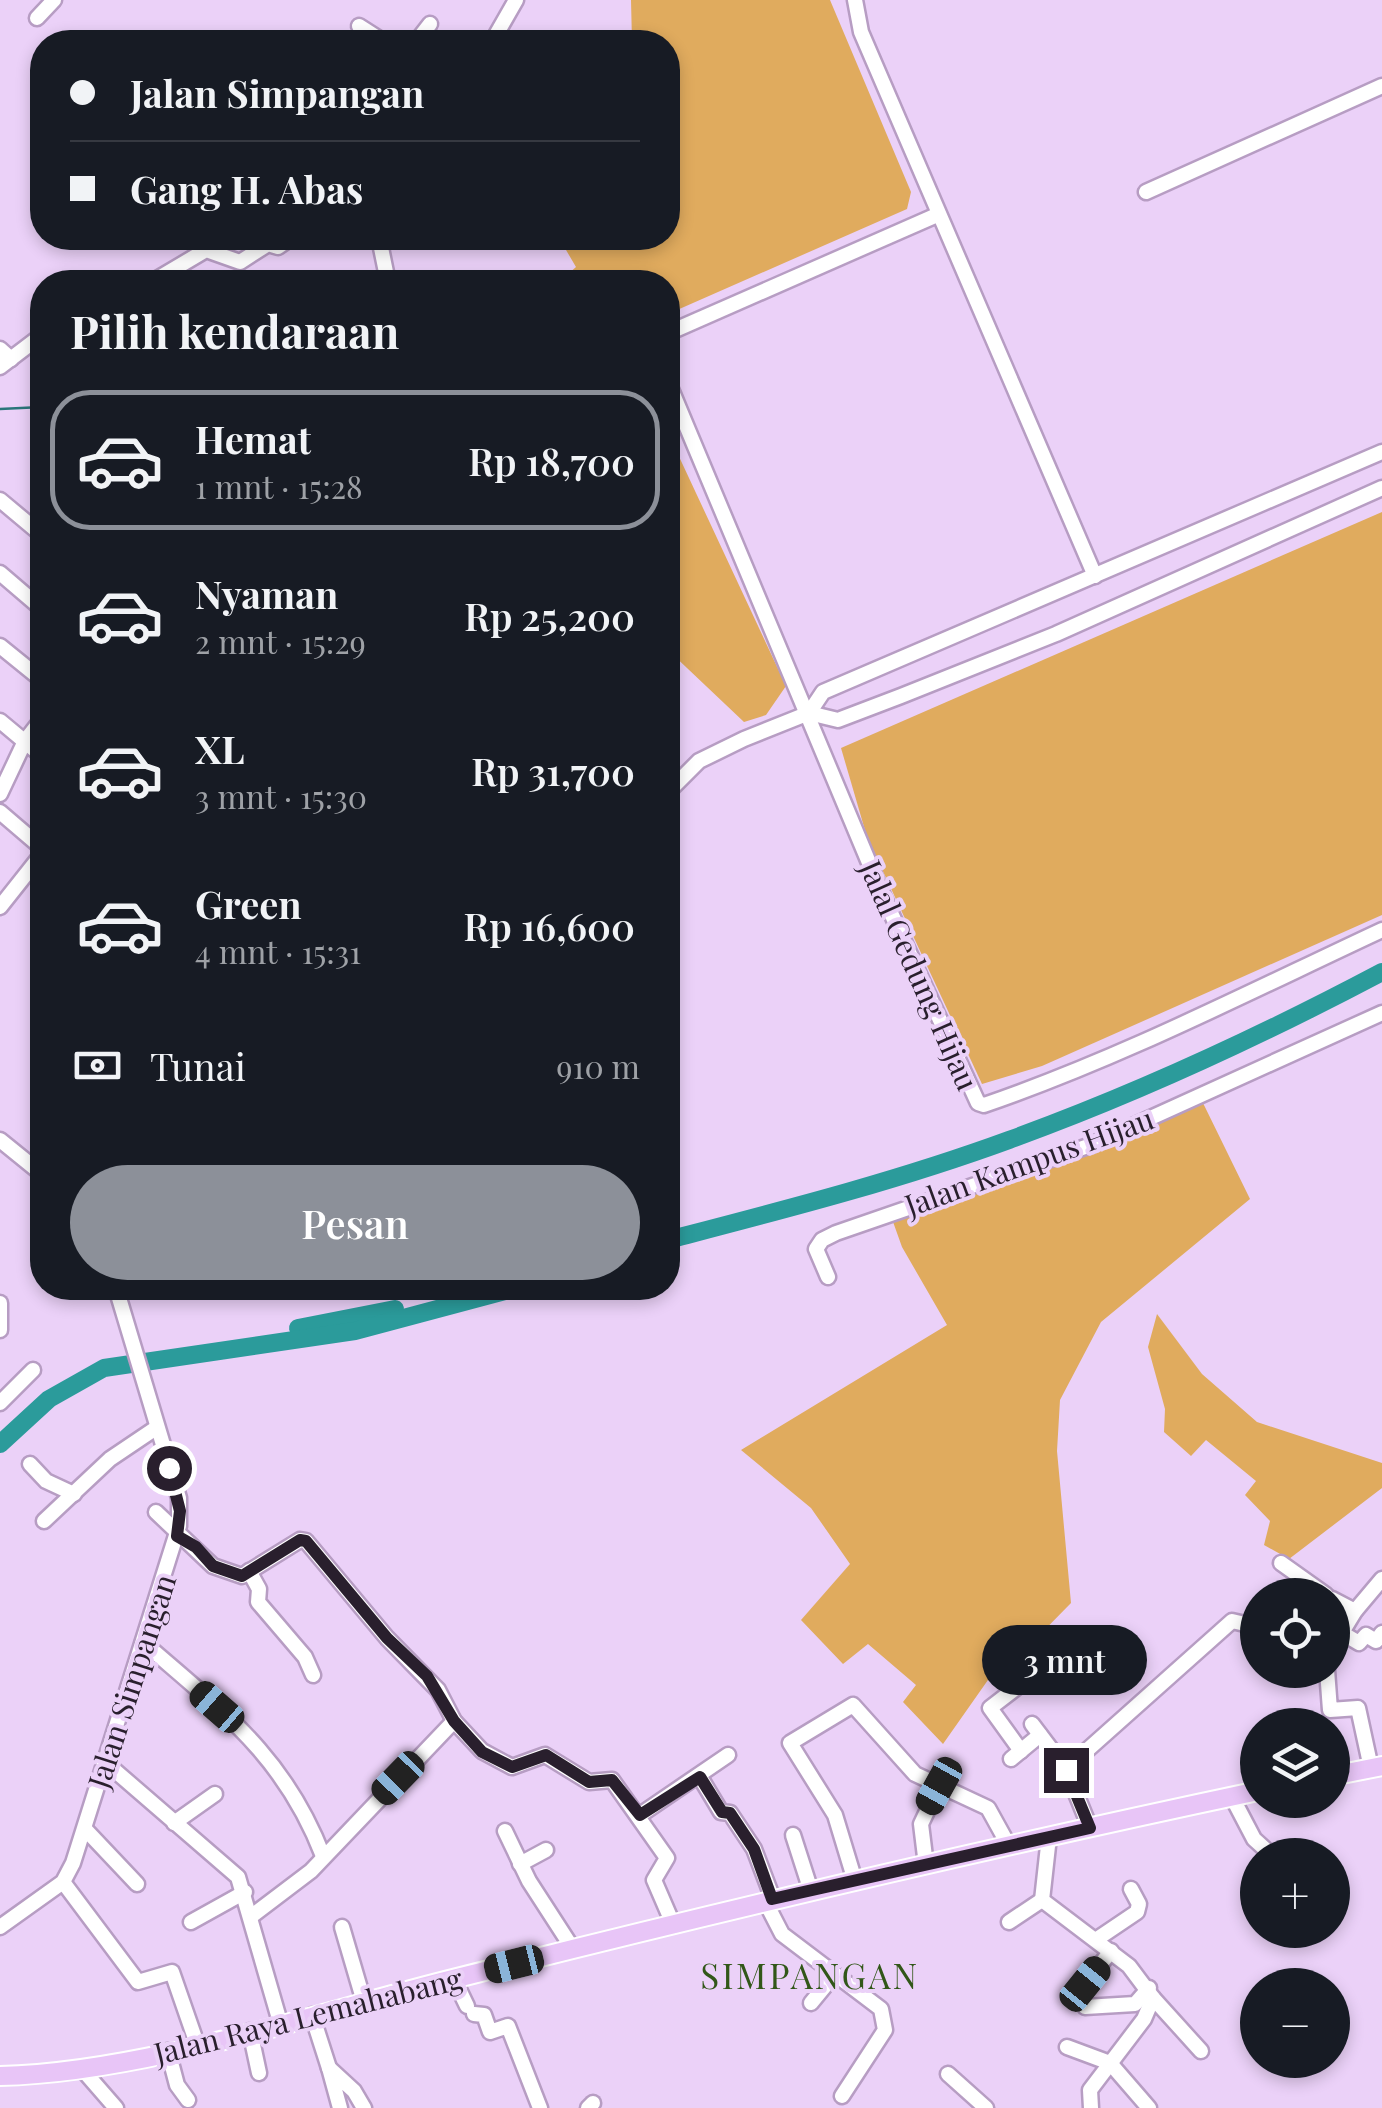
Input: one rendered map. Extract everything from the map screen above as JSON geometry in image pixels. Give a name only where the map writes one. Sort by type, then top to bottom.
[{"type":"main road","points":[[1350,1772],[1376,1767]]},
{"type":"main road","name":"Jalan Raya Lemahabang","points":[[0,2076],[82,2069],[168,2051],[769,1900],[1240,1795]]},
{"type":"street","points":[[38,18],[54,0]]},
{"type":"street","points":[[499,30],[516,0]]},
{"type":"street","points":[[855,0],[860,32],[1095,576]]},
{"type":"street","points":[[425,30],[430,24]]},
{"type":"street","points":[[359,26],[365,30]]},
{"type":"street","points":[[1146,192],[1382,86]]},
{"type":"street","points":[[680,328],[937,214]]},
{"type":"street","points":[[172,270],[206,250],[240,262],[255,250]]},
{"type":"street","points":[[4,358],[30,342]]},
{"type":"street","points":[[680,410],[809,714]]},
{"type":"street","points":[[680,780],[699,761],[809,714],[823,692],[1382,452]]},
{"type":"street","points":[[809,714],[838,720],[901,696],[1056,634],[1382,488]]},
{"type":"street","points":[[0,500],[30,525]]},
{"type":"street","points":[[0,573],[30,599]]},
{"type":"street","points":[[0,646],[30,670]]},
{"type":"street","name":"Jalal Gedung Hijau","points":[[809,714],[880,888],[980,1105],[1108,1057],[1382,930]]},
{"type":"street","points":[[0,721],[30,746]]},
{"type":"street","points":[[0,794],[30,734]]},
{"type":"street","points":[[0,812],[30,840]]},
{"type":"street","points":[[0,907],[30,867]]},
{"type":"street","name":"Jalan Kampus Hijau","points":[[828,1278],[816,1249],[822,1240],[836,1233],[1091,1145],[1382,1013]]},
{"type":"street","points":[[0,1140],[30,1164]]},
{"type":"street","name":"Jalan Simpangan","points":[[63,1882],[85,1829],[177,1536],[178,1498],[120,1300]]},
{"type":"street","points":[[0,1303],[0,1330]]},
{"type":"street","points":[[0,1402],[33,1370]]},
{"type":"street","points":[[44,1521],[115,1455],[156,1428]]},
{"type":"street","points":[[30,1464],[46,1480],[74,1494]]},
{"type":"street","points":[[156,1512],[177,1536],[218,1570],[242,1576],[300,1540],[306,1541],[387,1638],[438,1690],[454,1721],[482,1752],[512,1767],[546,1755],[589,1782],[612,1780],[668,1858],[654,1880],[673,1924]]},
{"type":"street","points":[[1281,1564],[1301,1578]]},
{"type":"street","points":[[249,1572],[259,1589],[258,1602],[305,1657],[313,1675]]},
{"type":"street","points":[[1350,1619],[1382,1579]]},
{"type":"street","points":[[1350,1607],[1355,1610]]},
{"type":"street","points":[[1066,1770],[1232,1622],[1240,1624]]},
{"type":"street","points":[[1350,1638],[1359,1643],[1366,1635],[1376,1641],[1382,1633]]},
{"type":"street","points":[[143,1642],[273,1761],[302,1808],[324,1856]]},
{"type":"street","points":[[1038,1671],[990,1708],[1016,1755],[1036,1729],[1066,1770],[1090,1828]]},
{"type":"street","points":[[1328,1688],[1330,1710],[1355,1707],[1360,1712],[1376,1767]]},
{"type":"street","points":[[855,1881],[835,1815],[790,1743],[853,1705],[915,1774],[988,1808],[1009,1846]]},
{"type":"street","points":[[253,1915],[284,1895],[454,1721]]},
{"type":"street","points":[[640,1815],[728,1755]]},
{"type":"street","points":[[104,1762],[234,1871],[253,1915],[280,2022]]},
{"type":"street","points":[[700,1777],[722,1812],[730,1813],[744,1833],[775,1926],[881,2010],[886,2020],[885,2030],[842,2096]]},
{"type":"street","points":[[926,1865],[921,1824],[939,1786]]},
{"type":"street","points":[[174,1823],[215,1794]]},
{"type":"street","points":[[1232,1797],[1253,1838]]},
{"type":"street","points":[[85,1829],[137,1884]]},
{"type":"street","points":[[505,1830],[520,1864],[572,1949]]},
{"type":"street","points":[[792,1836],[811,1891]]},
{"type":"street","points":[[1009,1922],[1042,1900],[1049,1837]]},
{"type":"street","points":[[520,1864],[546,1850]]},
{"type":"street","points":[[0,1928],[63,1882],[138,1982],[172,1972],[198,2044]]},
{"type":"street","points":[[1097,1939],[1137,1912],[1140,1904],[1132,1889]]},
{"type":"street","points":[[191,1922],[245,1892]]},
{"type":"street","points":[[1042,1900],[1111,1951],[1202,2051]]},
{"type":"street","points":[[342,1927],[364,2002]]},
{"type":"street","points":[[1085,1984],[1111,1951]]},
{"type":"street","points":[[811,2003],[834,1975]]},
{"type":"street","points":[[454,1978],[470,2010],[484,2015],[490,2032],[508,2026],[540,2108]]},
{"type":"street","points":[[1085,2007],[1135,2004],[1151,1993]]},
{"type":"street","points":[[1078,2108],[1148,2014],[1151,1993]]},
{"type":"street","points":[[312,2015],[338,2108]]},
{"type":"street","points":[[250,2031],[258,2073]]},
{"type":"street","points":[[1067,2047],[1110,2063],[1149,2108]]},
{"type":"street","points":[[168,2051],[176,2084],[188,2100]]},
{"type":"street","points":[[329,2068],[354,2090],[364,2108]]},
{"type":"street","points":[[82,2069],[116,2108]]},
{"type":"street","points":[[948,2074],[986,2108]]},
{"type":"street","points":[[1090,2090],[1092,2108]]},
{"type":"shaded area","points":[[631,0],[830,0],[911,192],[907,209],[680,309],[680,270],[573,270],[576,267],[566,250],[680,250],[680,30],[632,30]]},
{"type":"shaded area","points":[[680,459],[786,686],[766,715],[744,722],[680,661]]},
{"type":"shaded area","points":[[1382,512],[1382,915],[1042,1066],[982,1084],[867,837],[841,748]]},
{"type":"shaded area","points":[[1203,1103],[1250,1199],[1101,1322],[1060,1400],[1057,1451],[1071,1603],[1013,1662],[995,1670],[943,1744],[903,1702],[916,1685],[868,1644],[843,1664],[801,1620],[850,1564],[811,1508],[741,1450],[947,1325],[902,1247],[892,1219],[1035,1175]]},
{"type":"shaded area","points":[[1157,1314],[1202,1374],[1257,1422],[1382,1463],[1382,1488],[1289,1559],[1264,1545],[1270,1521],[1245,1495],[1256,1481],[1206,1440],[1191,1456],[1164,1432],[1165,1409],[1148,1347]]},
{"type":"waterway","points":[[0,409],[30,408]]},
{"type":"waterway","points":[[680,1237],[882,1182],[1057,1122],[1198,1062],[1382,972]]},
{"type":"waterway","points":[[0,1444],[49,1399],[104,1368],[355,1331],[471,1300]]},
{"type":"waterway","points":[[298,1328],[395,1309]]},
{"type":"district","name":"SIMPANGAN","points":[[810,1974]]},
{"type":"route","points":[[169,1468],[180,1511],[177,1536],[196,1547],[218,1570],[242,1576],[300,1540],[306,1541],[321,1554],[387,1638],[427,1676],[454,1721],[482,1752],[512,1767],[546,1755],[589,1782],[612,1780],[640,1815],[700,1777],[722,1812],[730,1813],[754,1849],[772,1899],[1090,1828],[1066,1770]]}]
